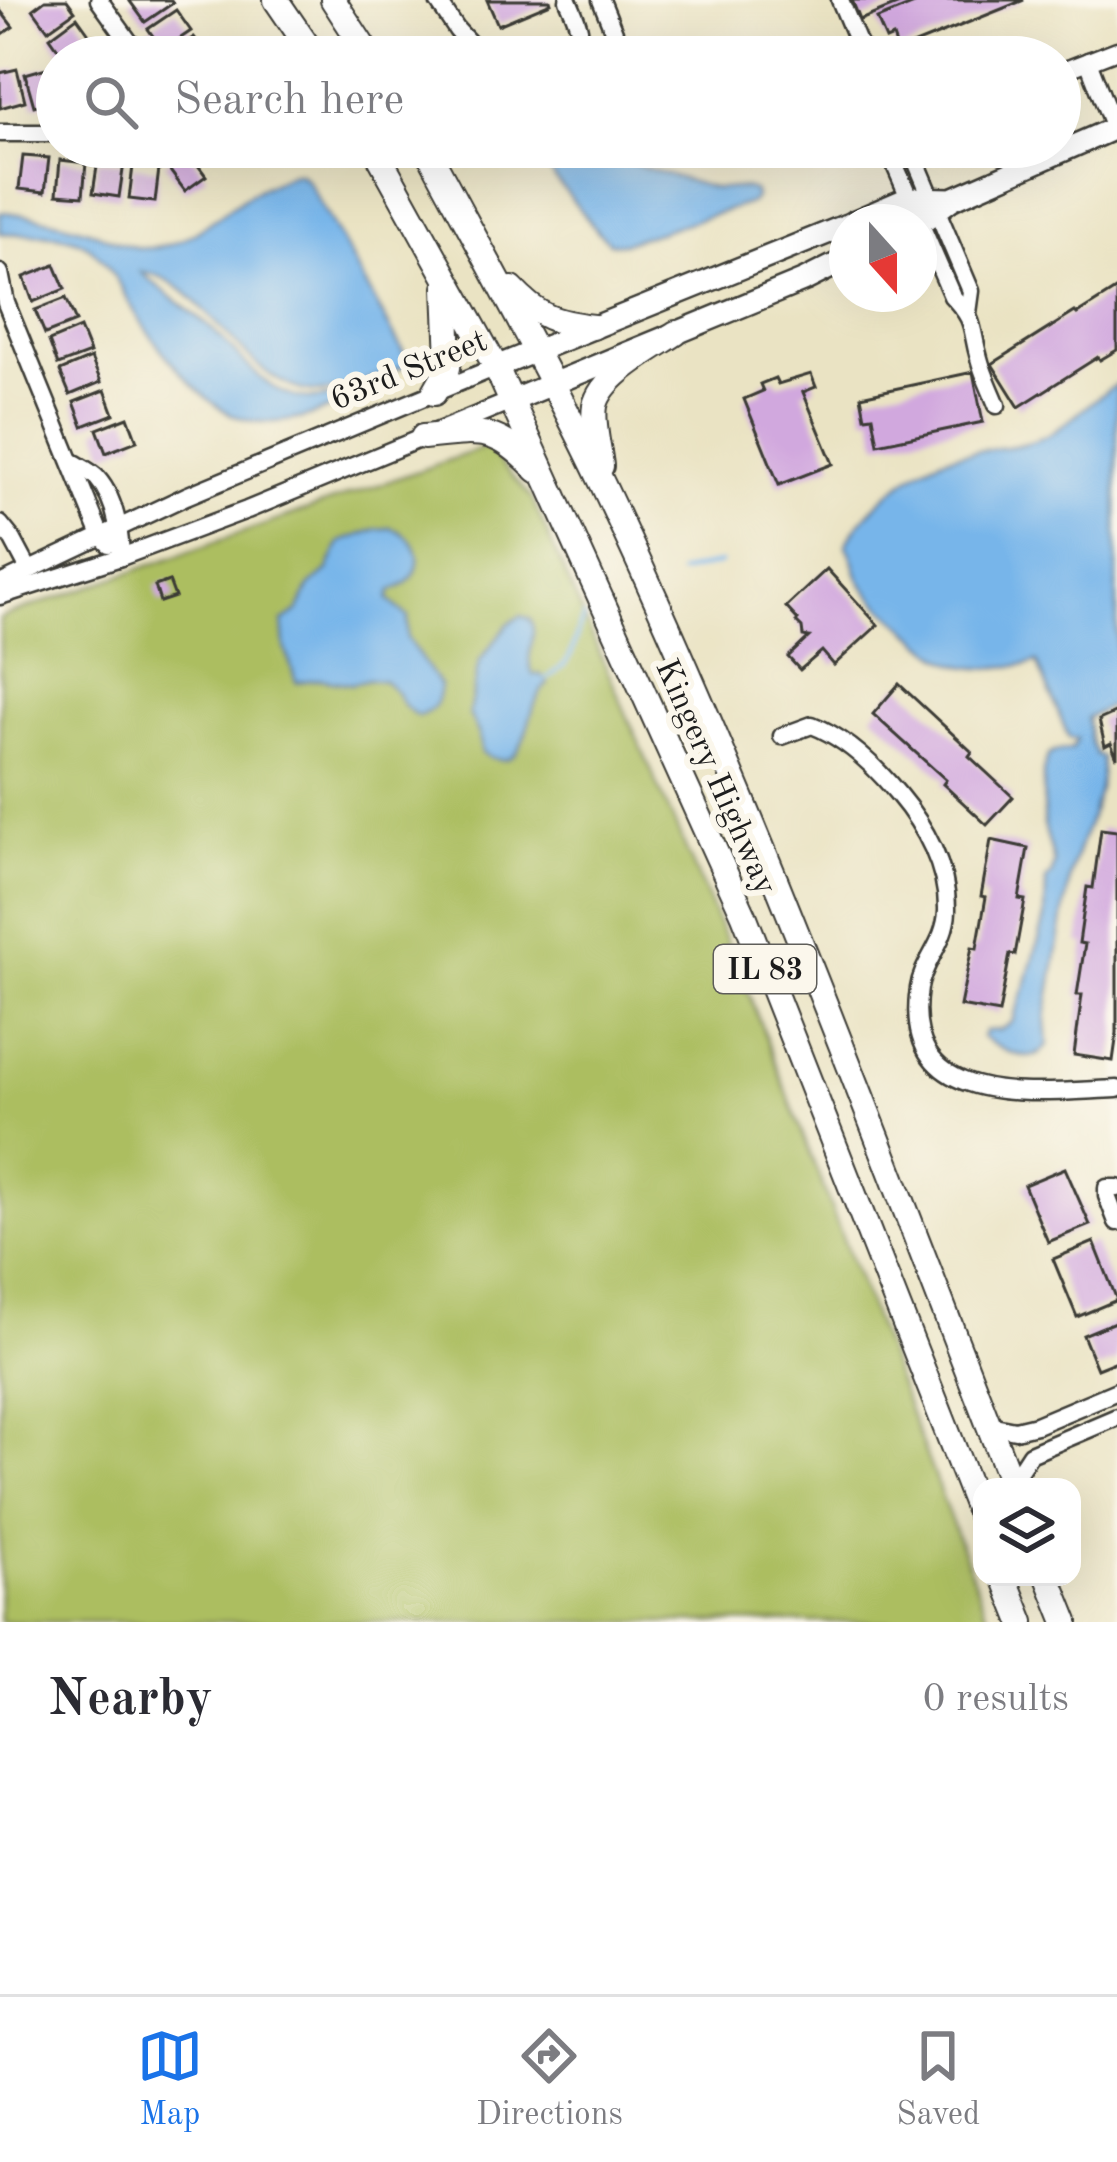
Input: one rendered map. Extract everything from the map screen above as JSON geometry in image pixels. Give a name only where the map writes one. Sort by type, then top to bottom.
[{"type":"highway","points":[[276,0],[301,36]]},
{"type":"highway","points":[[333,0],[356,36]]},
{"type":"highway","name":"Kingery Highway","points":[[386,168],[496,367],[744,915],[973,1497]]},
{"type":"highway","name":"Kingery Highway","points":[[437,168],[553,384],[713,730],[786,903],[1011,1478]]},
{"type":"highway","points":[[488,262],[541,315],[593,327]]},
{"type":"highway","points":[[434,393],[449,359],[444,274]]},
{"type":"highway","points":[[603,486],[596,420],[600,392],[614,376],[676,334]]},
{"type":"highway","points":[[424,437],[495,435],[515,447],[551,485]]},
{"type":"highway","points":[[1008,1586],[1022,1622]]},
{"type":"highway","points":[[1052,1586],[1066,1622]]},
{"type":"main road","name":"63rd Street","points":[[1081,143],[1115,128]]},
{"type":"main road","name":"63rd Street","points":[[937,205],[1023,168]]},
{"type":"main road","name":"63rd Street","points":[[496,367],[829,231]]},
{"type":"main road","points":[[511,401],[829,269]]},
{"type":"street","points":[[99,0],[125,36]]},
{"type":"street","points":[[437,0],[463,36]]},
{"type":"street","points":[[568,0],[582,36]]},
{"type":"street","points":[[601,0],[616,36]]},
{"type":"street","points":[[840,0],[855,36]]},
{"type":"street","points":[[1081,64],[1117,50]]},
{"type":"street","points":[[1088,61],[1115,128]]},
{"type":"street","points":[[0,133],[36,133]]},
{"type":"street","points":[[901,168],[925,204]]},
{"type":"street","points":[[916,168],[927,204]]},
{"type":"street","points":[[937,242],[952,296],[968,313],[978,358],[998,405]]},
{"type":"street","points":[[0,273],[6,303],[101,536],[121,557]]},
{"type":"street","name":"63rd Street","points":[[0,584],[186,496],[496,367]]},
{"type":"street","points":[[0,596],[247,510],[511,401]]},
{"type":"street","points":[[70,460],[96,476],[120,527],[121,557]]},
{"type":"street","points":[[0,524],[29,570]]},
{"type":"street","points":[[782,736],[812,725],[860,754],[916,814],[932,847],[943,879],[947,913],[940,943],[920,981],[916,1011],[931,1059],[952,1078],[979,1088],[1024,1093],[1117,1089]]},
{"type":"street","points":[[1117,1188],[1107,1188],[1117,1222]]},
{"type":"street","points":[[988,1425],[1016,1430],[1115,1403]]},
{"type":"street","points":[[1017,1478],[1030,1454],[1115,1403]]},
{"type":"green space","points":[[486,447],[532,499],[745,984],[990,1622],[0,1622],[0,618]]},
{"type":"water","points":[[547,168],[646,168],[715,189],[754,191],[750,203],[623,243],[610,243]]},
{"type":"water","points":[[292,174],[307,180],[406,357],[418,362],[331,391],[294,388],[248,356],[187,294],[165,279],[141,272],[205,323],[274,388],[311,399],[358,391],[326,409],[290,420],[253,421],[208,399],[164,353],[108,267],[83,243],[53,235],[0,233],[0,212],[57,222],[135,247],[167,245]]},
{"type":"water","points":[[1117,384],[1117,702],[1087,718],[1090,741],[1101,757],[1099,788],[1070,877],[1046,1018],[1048,1045],[1025,1056],[982,1037],[985,1031],[1000,1030],[1012,1022],[1027,982],[1045,918],[1046,880],[1054,863],[1044,825],[1043,773],[1048,756],[1072,749],[1077,739],[1069,738],[1037,662],[983,668],[944,658],[868,592],[846,544],[877,504],[921,469],[950,456],[1038,439]]},
{"type":"water","points":[[390,528],[412,542],[418,565],[406,584],[391,591],[389,600],[408,617],[407,638],[440,686],[434,706],[417,716],[384,681],[296,682],[285,647],[283,621],[298,611],[309,587],[328,570],[340,542]]},
{"type":"water","points":[[521,616],[533,626],[531,668],[548,684],[518,749],[510,758],[498,759],[482,753],[469,714],[479,662],[508,624]]},
{"type":"building","points":[[45,0],[67,0],[75,11],[48,30],[33,9]]},
{"type":"building","points":[[129,0],[171,0],[173,3],[145,22]]},
{"type":"building","points":[[487,0],[550,0],[551,3],[498,25]]},
{"type":"building","points":[[852,0],[909,0],[860,20]]},
{"type":"building","points":[[924,0],[1024,0],[935,36],[884,36],[877,19]]},
{"type":"building","points":[[0,10],[13,27],[0,36]]},
{"type":"building","points":[[176,10],[191,31],[184,36],[153,36],[148,29]]},
{"type":"building","points":[[77,17],[91,36],[51,36]]},
{"type":"building","points":[[17,69],[25,101],[0,108],[0,73]]},
{"type":"building","points":[[36,71],[36,105],[34,106],[25,74]]},
{"type":"building","points":[[23,156],[36,157],[36,168],[48,168],[45,192],[19,189]]},
{"type":"building","points":[[59,168],[86,168],[83,196],[57,194]]},
{"type":"building","points":[[97,168],[123,168],[119,197],[93,193]]},
{"type":"building","points":[[133,168],[159,169],[155,202],[129,199]]},
{"type":"building","points":[[168,168],[200,168],[206,176],[185,191]]},
{"type":"building","points":[[55,265],[65,289],[33,302],[24,277]]},
{"type":"building","points":[[1117,289],[1117,350],[1019,407],[992,364]]},
{"type":"building","points":[[66,298],[76,322],[45,334],[35,310]]},
{"type":"building","points":[[80,328],[90,353],[58,365],[49,341]]},
{"type":"building","points":[[91,358],[101,382],[70,395],[60,371]]},
{"type":"building","points":[[973,372],[983,422],[878,444],[873,416],[865,417],[861,396]]},
{"type":"building","points":[[811,374],[816,387],[803,392],[833,464],[779,485],[744,399],[763,391],[760,384],[775,378],[778,384]]},
{"type":"building","points":[[105,390],[114,414],[83,426],[74,402]]},
{"type":"building","points":[[128,417],[137,441],[106,453],[97,429]]},
{"type":"building","points":[[827,569],[878,625],[834,665],[822,651],[800,670],[788,657],[809,637],[803,636],[798,620],[786,607]]},
{"type":"building","points":[[169,581],[175,597],[160,602],[155,586]]},
{"type":"building","points":[[899,684],[1013,797],[987,825],[943,784],[946,780],[873,714]]},
{"type":"building","points":[[1117,712],[1117,758],[1111,743],[1105,746],[1099,720]]},
{"type":"building","points":[[1101,829],[1117,831],[1113,1061],[1074,1055],[1085,944],[1079,943]]},
{"type":"building","points":[[991,840],[1028,848],[1019,899],[1025,900],[999,1013],[960,1006],[972,947],[977,948]]},
{"type":"building","points":[[1065,1168],[1090,1225],[1048,1242],[1024,1185]]},
{"type":"building","points":[[1094,1242],[1117,1300],[1077,1317],[1053,1259]]},
{"type":"building","points":[[1117,1321],[1117,1361],[1097,1369],[1083,1335]]},
{"type":"waterway","points":[[680,573],[720,563]]},
{"type":"waterway","points":[[545,680],[570,658],[584,617]]}]
